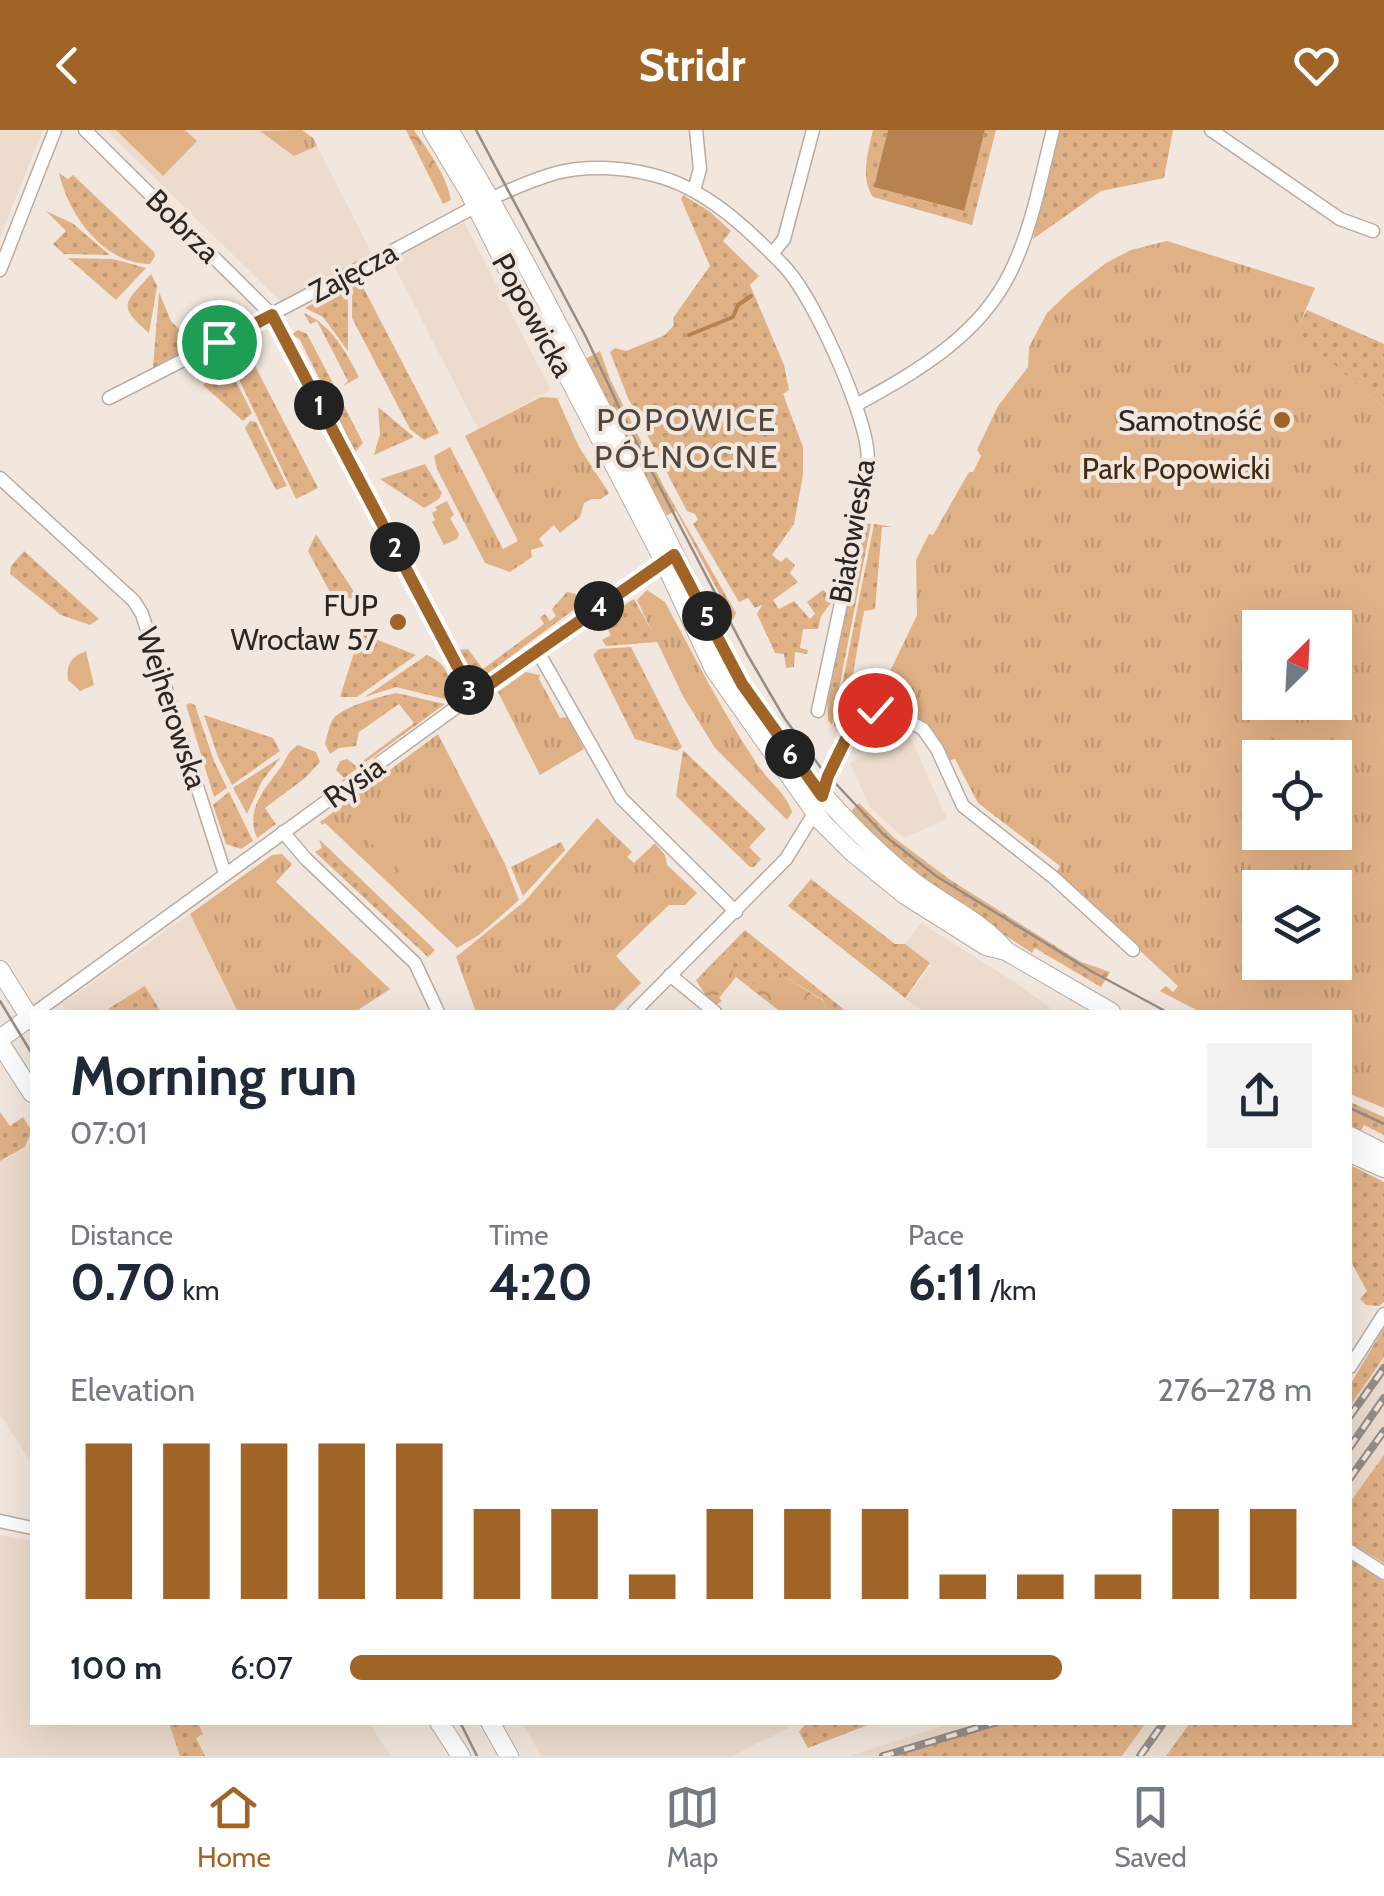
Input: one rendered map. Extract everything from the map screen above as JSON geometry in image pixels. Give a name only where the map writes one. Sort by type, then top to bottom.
[{"type":"street","points":[[0,270],[55,130]]},
{"type":"street","name":"Bobrza","points":[[84,130],[272,315],[473,696]]},
{"type":"street","name":"Popowicka","points":[[432,130],[483,205]]},
{"type":"street","name":"Popowicka","points":[[449,130],[483,205],[669,558],[818,804],[894,865],[992,934],[1006,951],[1109,1010]]},
{"type":"street","points":[[694,190],[700,169],[696,130]]},
{"type":"street","points":[[772,254],[784,239],[813,130]]},
{"type":"street","points":[[856,405],[941,353],[972,328],[996,297],[1023,242],[1053,130]]},
{"type":"street","points":[[1212,130],[1340,219],[1373,231]]},
{"type":"street","name":"Zajęcza","points":[[109,398],[483,205],[545,177],[577,169],[635,171],[694,190]]},
{"type":"street","name":"Białowieska","points":[[694,190],[734,219],[804,290],[856,405],[868,449],[866,486],[818,711]]},
{"type":"street","name":"Wejherowska","points":[[0,478],[134,602],[142,614],[225,874]]},
{"type":"street","name":"Rysia","points":[[42,1010],[225,874],[669,558]]},
{"type":"street","points":[[538,650],[621,798],[736,912]]},
{"type":"street","points":[[636,1010],[786,858],[818,804],[862,706],[904,719],[923,730],[963,806],[1053,878],[1133,950]]},
{"type":"street","points":[[284,832],[415,963],[437,1010]]},
{"type":"street","points":[[0,970],[30,1013]]},
{"type":"street","points":[[670,975],[713,1010]]},
{"type":"street","points":[[30,1019],[0,1041],[30,1090]]},
{"type":"street","points":[[1352,1137],[1384,1153]]},
{"type":"street","points":[[1352,1154],[1384,1168]]},
{"type":"street","points":[[1352,1364],[1384,1314]]},
{"type":"street","points":[[0,1521],[30,1528]]},
{"type":"street","points":[[1352,1553],[1384,1573]]},
{"type":"street","points":[[442,1725],[460,1756]]},
{"type":"street","points":[[492,1725],[509,1756]]},
{"type":"shaded area","points":[[0,130],[43,130],[0,237]]},
{"type":"shaded area","points":[[106,130],[302,130],[313,138],[372,254],[281,302]]},
{"type":"shaded area","points":[[888,130],[985,130],[964,211],[874,187]]},
{"type":"shaded area","points":[[464,222],[551,390],[478,429],[391,260]]},
{"type":"shaded area","points":[[909,734],[947,819],[904,838],[870,807],[850,763]]},
{"type":"shaded area","points":[[190,914],[237,1010],[65,1010],[62,1004]]},
{"type":"shaded area","points":[[921,923],[1053,1010],[920,1010],[905,998],[931,966],[905,944]]},
{"type":"shaded area","points":[[30,1142],[30,1461],[0,1414],[0,1154],[4,1160]]},
{"type":"shaded area","points":[[1384,1357],[1384,1455],[1352,1499],[1352,1403]]},
{"type":"shaded area","points":[[0,1535],[30,1541],[30,1725],[370,1725],[391,1756],[0,1756]]},
{"type":"shaded area","points":[[524,1725],[790,1725],[732,1756],[541,1756]]},
{"type":"shaded area","points":[[946,1725],[1000,1725],[889,1756],[849,1756]]},
{"type":"shaded area","points":[[1145,1725],[1189,1725],[1166,1756],[1125,1753]]},
{"type":"green space","points":[[116,130],[185,130],[197,141],[163,176]]},
{"type":"green space","points":[[302,130],[317,146],[294,156],[260,131]]},
{"type":"green space","points":[[406,130],[414,130],[431,155],[451,200],[443,204]]},
{"type":"green space","points":[[873,130],[888,130],[875,187],[963,211],[985,130],[996,130],[972,225],[873,197],[866,173]]},
{"type":"green space","points":[[1060,130],[1173,130],[1164,178],[1101,191],[1033,239]]},
{"type":"green space","points":[[59,173],[68,179],[73,175],[154,252],[150,264],[117,256],[90,234],[70,205]]},
{"type":"green space","points":[[683,195],[731,231],[723,241],[759,276],[750,285],[784,365],[789,390],[783,394],[803,447],[803,475],[794,524],[772,555],[781,562],[786,557],[795,565],[790,573],[798,582],[773,600],[779,609],[794,601],[810,619],[815,614],[807,602],[823,590],[834,599],[821,616],[818,629],[803,629],[800,648],[808,650],[807,654],[795,652],[794,667],[786,668],[784,654],[775,653],[757,614],[762,605],[755,608],[748,598],[739,602],[693,524],[698,520],[687,511],[628,398],[610,352],[615,348],[626,351],[665,335],[710,266],[681,199]]},
{"type":"green space","points":[[46,211],[72,223],[110,255],[64,254],[53,244],[66,231]]},
{"type":"green space","name":"Park Popowicki","points":[[1167,241],[1315,288],[1296,332],[1384,408],[1384,1108],[1352,1095],[1352,1010],[1196,1010],[1160,991],[1166,986],[1173,992],[1178,986],[1056,873],[1060,866],[978,803],[955,759],[948,761],[931,728],[906,713],[906,709],[882,702],[880,692],[917,615],[916,560],[969,472],[973,472],[981,456],[977,450],[998,406],[1028,367],[1029,347],[1047,313],[1106,263],[1131,250]]},
{"type":"green space","points":[[68,258],[113,259],[146,268],[116,300]]},
{"type":"green space","points":[[151,274],[157,286],[149,333],[132,316],[128,304]]},
{"type":"green space","points":[[355,283],[363,287],[439,433],[424,440],[410,429],[352,318]]},
{"type":"green space","points":[[347,285],[348,351],[323,317],[305,308]]},
{"type":"green space","points":[[159,292],[171,321],[194,345],[153,368]]},
{"type":"green space","points":[[1307,310],[1384,344],[1384,408],[1295,332]]},
{"type":"green space","points":[[304,313],[314,318],[330,331],[359,377],[343,386],[348,381],[317,321],[310,324]]},
{"type":"green space","points":[[298,330],[307,334],[336,389],[327,394],[299,338],[290,336]]},
{"type":"green space","points":[[234,343],[248,364],[253,362],[318,488],[296,499],[225,350]]},
{"type":"green space","points":[[220,350],[252,413],[243,421],[203,385],[213,375],[209,368],[212,355]]},
{"type":"green space","points":[[600,351],[665,489],[736,613],[733,620],[676,511],[667,515],[660,503],[655,505],[580,362]]},
{"type":"green space","points":[[337,392],[363,443],[355,452],[328,397]]},
{"type":"green space","points":[[541,397],[557,398],[579,447],[609,493],[584,503],[580,517],[560,533],[554,525],[539,539],[544,546],[531,550],[532,557],[510,572],[485,563],[434,456],[450,447],[503,549],[518,541],[465,436]]},
{"type":"green space","points":[[378,407],[414,437],[374,455],[380,434]]},
{"type":"green space","points":[[250,421],[256,422],[287,486],[276,490],[245,428]]},
{"type":"green space","points":[[425,464],[442,493],[424,508],[380,479]]},
{"type":"green space","points":[[447,501],[459,534],[444,545],[432,522],[432,513]]},
{"type":"green space","points":[[864,523],[871,524],[832,725],[828,720],[827,692]]},
{"type":"green space","points":[[874,524],[893,527],[882,527],[875,609],[864,611],[848,702],[839,727],[834,726]]},
{"type":"green space","points":[[316,534],[356,599],[332,596],[308,551]]},
{"type":"green space","points":[[24,551],[99,619],[90,625],[61,615],[10,574],[11,566]]},
{"type":"green space","points":[[647,590],[665,602],[734,727],[759,767],[786,799],[792,812],[787,820],[715,748],[683,696],[637,600]]},
{"type":"green space","points":[[567,592],[576,594],[580,605],[486,675],[470,673],[463,665],[459,650],[468,649],[483,669],[544,624],[540,617],[545,614],[550,621],[556,616],[552,609]]},
{"type":"green space","points":[[634,599],[658,642],[606,646],[602,640],[611,635],[602,618]]},
{"type":"green space","points":[[363,634],[416,655],[357,697],[340,697],[359,637]]},
{"type":"green space","points":[[631,647],[682,747],[677,751],[635,739],[593,655],[599,649]]},
{"type":"green space","points":[[86,651],[94,685],[80,691],[68,680],[68,670],[73,659]]},
{"type":"green space","points":[[427,655],[447,673],[449,700],[396,687],[365,697]]},
{"type":"green space","points":[[526,672],[540,675],[560,718],[568,717],[584,749],[540,775],[498,692]]},
{"type":"green space","points":[[396,693],[445,704],[344,778],[336,770],[340,761],[347,759],[356,766],[414,723],[399,704],[359,732],[356,746],[339,748],[330,754],[325,744],[333,719],[353,706]]},
{"type":"green space","points":[[186,705],[195,705],[227,788],[214,797]]},
{"type":"green space","points":[[204,715],[273,738],[280,751],[232,785]]},
{"type":"green space","points":[[438,734],[505,864],[519,900],[479,935],[457,948],[320,822]]},
{"type":"green space","points":[[298,745],[316,752],[320,762],[265,808],[276,824],[257,838],[255,807]]},
{"type":"green space","points":[[683,750],[766,829],[749,847],[761,859],[754,867],[676,796]]},
{"type":"green space","points":[[281,757],[262,781],[247,814],[233,788]]},
{"type":"green space","points":[[229,792],[253,841],[241,849],[226,844],[213,805]]},
{"type":"green space","points":[[859,803],[893,837],[949,879],[1081,962],[1110,972],[1101,987],[1035,948],[1032,953],[920,879],[847,815]]},
{"type":"green space","points":[[376,811],[435,867],[417,887],[357,830]]},
{"type":"green space","points":[[597,818],[632,852],[627,857],[634,863],[655,843],[665,855],[667,865],[697,893],[685,905],[669,905],[616,956],[641,983],[614,1010],[475,1010],[456,957],[525,901]]},
{"type":"green space","points":[[319,839],[435,950],[428,957],[315,852],[322,848]]},
{"type":"green space","points":[[561,842],[565,850],[523,896],[511,867]]},
{"type":"green space","points":[[282,854],[292,864],[276,882],[390,989],[358,1010],[237,1010],[190,914],[272,855]]},
{"type":"green space","points":[[811,879],[895,944],[905,944],[930,963],[905,998],[788,906]]},
{"type":"green space","points":[[745,930],[845,1010],[826,1010],[823,1000],[776,971],[770,979],[751,988],[778,1010],[736,977],[719,998],[722,1001],[713,1007],[696,980]]},
{"type":"green space","points":[[731,947],[732,976],[718,995],[708,996],[701,986],[702,979]]},
{"type":"green space","points":[[775,970],[823,1001],[826,1010],[778,1010],[750,988],[758,980],[770,979]]},
{"type":"green space","points":[[145,986],[160,1010],[109,1010]]},
{"type":"green space","points":[[1352,1103],[1384,1117],[1384,1135],[1364,1125],[1360,1132],[1352,1130]]},
{"type":"green space","points":[[0,1112],[10,1126],[23,1117],[30,1128],[25,1147],[0,1161]]},
{"type":"green space","points":[[1352,1166],[1384,1182],[1384,1302],[1379,1306],[1366,1305],[1360,1299],[1367,1291],[1352,1264]]},
{"type":"green space","points":[[1384,1328],[1384,1357],[1352,1403],[1352,1382]]},
{"type":"green space","points":[[1384,1455],[1384,1563],[1352,1544],[1352,1499]]},
{"type":"green space","points":[[1352,1560],[1384,1581],[1384,1756],[1166,1756],[1189,1725],[1352,1725]]},
{"type":"green space","points":[[170,1725],[199,1725],[203,1734],[196,1738],[205,1756],[180,1756]]},
{"type":"green space","points":[[804,1725],[868,1725],[808,1748],[799,1732]]},
{"type":"green space","points":[[1000,1725],[1145,1725],[1122,1756],[889,1756]]},
{"type":"waterway","points":[[689,335],[733,317],[738,305],[751,296]]},
{"type":"tram line","points":[[476,130],[747,654],[785,719],[821,768],[884,835],[936,876],[1091,971],[1163,1010]]},
{"type":"tram line","points":[[0,1001],[30,1051]]},
{"type":"tram line","points":[[1352,1109],[1384,1124]]},
{"type":"tram line","points":[[462,1725],[477,1756]]},
{"type":"railway","points":[[1352,1413],[1384,1368]]},
{"type":"railway","points":[[1352,1444],[1384,1398]]},
{"type":"railway","points":[[1352,1475],[1384,1431]]},
{"type":"railway","points":[[883,1756],[987,1725]]},
{"type":"railway","points":[[1140,1756],[1162,1725]]},
{"type":"place","name":"Samotność","points":[[1282,420]]},
{"type":"place","name":"FUP Wrocław 57","points":[[398,622]]},
{"type":"district","name":"POPOWICE PÓŁNOCNE","points":[[687,438]]},
{"type":"route","points":[[219,342],[272,315],[473,696],[674,555],[742,684],[822,796],[862,706],[875,710]]}]
